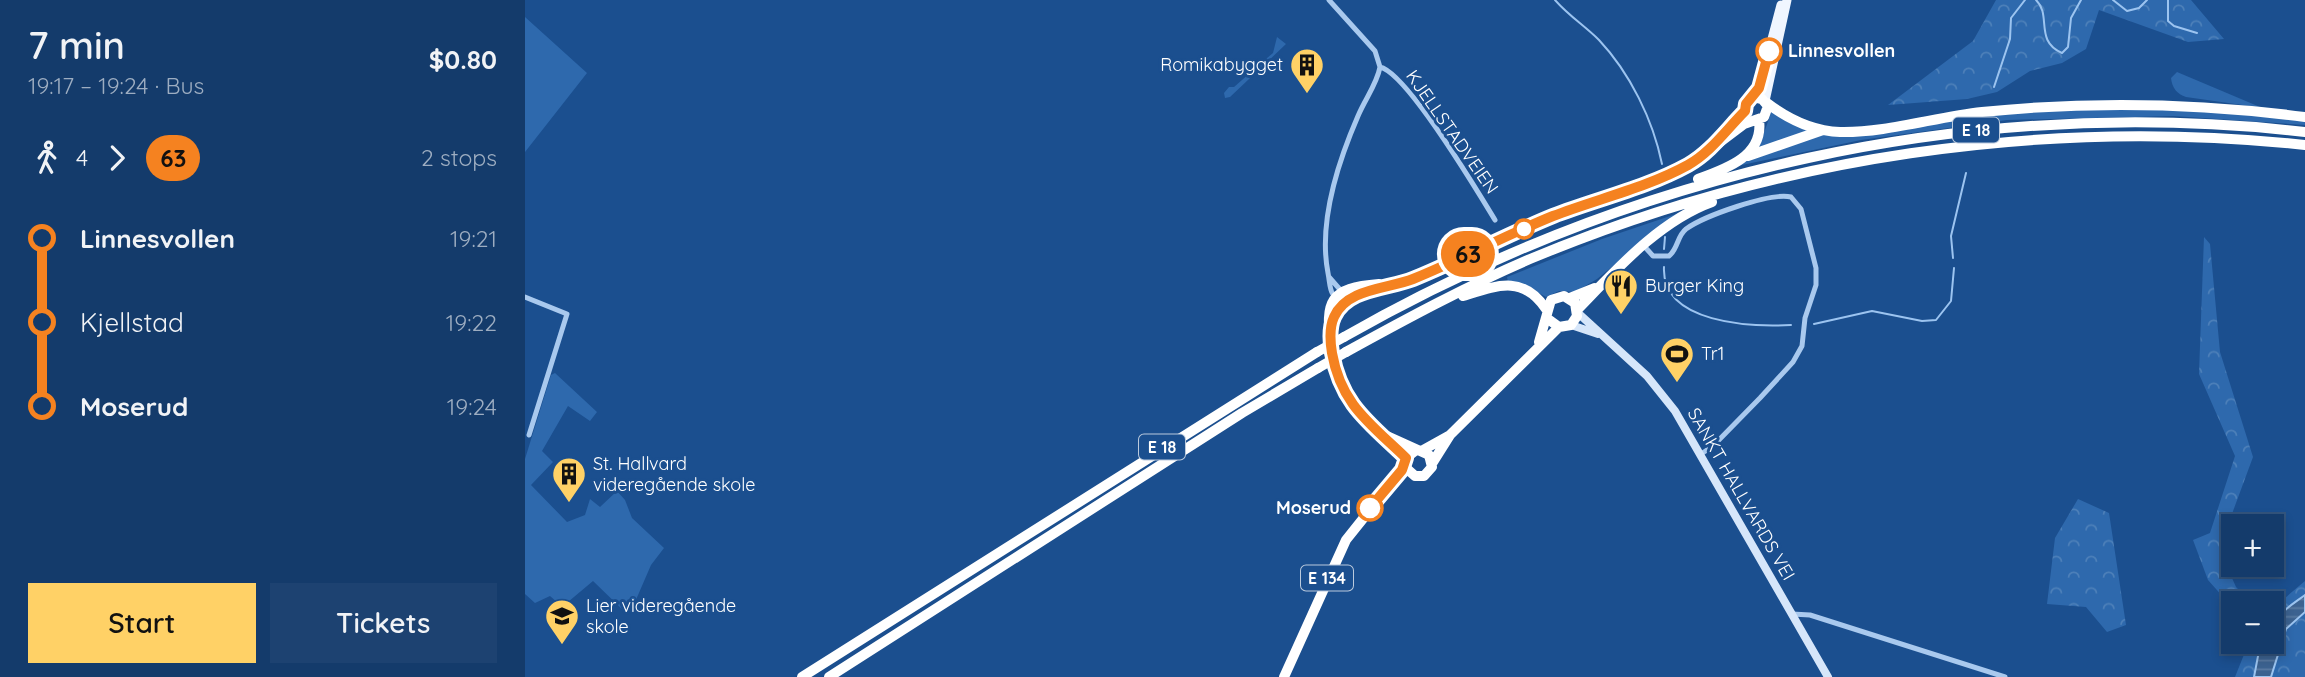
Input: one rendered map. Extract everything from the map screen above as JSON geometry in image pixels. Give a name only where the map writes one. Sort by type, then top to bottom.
[{"type":"highway","points":[[1413,476],[1406,462],[1385,436],[1362,418],[1346,397],[1336,372],[1330,337],[1333,318],[1341,298],[1397,284],[1553,216],[1668,175],[1713,148],[1767,112],[1766,102],[1753,97],[1746,104],[1745,111],[1713,148]]},
{"type":"highway","name":"E 18","points":[[1766,102],[1798,122],[1824,130],[1855,131],[1980,112],[2094,105],[2196,105],[2305,117]]},
{"type":"highway","points":[[1745,111],[1756,120],[1758,141],[1745,157]]},
{"type":"highway","name":"E 18","points":[[802,677],[1317,352],[1406,303],[1516,250],[1654,198],[1811,156],[1981,130],[2139,122],[2305,132]]},
{"type":"highway","name":"E 18","points":[[1654,198],[1673,186],[1723,170],[1745,157],[1824,130]]},
{"type":"highway","name":"E 18","points":[[829,677],[1318,368],[1424,309],[1576,241],[1667,209],[1757,183],[1869,159],[1951,147],[2043,139],[2170,136],[2305,145]]},
{"type":"highway","name":"E 18","points":[[1571,325],[1595,288],[1644,246],[1691,211],[1743,193],[1757,183]]},
{"type":"highway","name":"E 18","points":[[1424,309],[1438,308],[1488,289],[1513,285],[1530,290],[1559,327]]},
{"type":"highway","name":"E 18","points":[[1547,314],[1553,298],[1570,298],[1595,288]]},
{"type":"highway","points":[[1570,298],[1578,311]]},
{"type":"highway","points":[[1538,346],[1547,314]]},
{"type":"highway","points":[[1385,436],[1420,450],[1433,461],[1450,435],[1538,346],[1559,327],[1571,325]]},
{"type":"highway","points":[[1420,450],[1450,435]]},
{"type":"highway","name":"E 134","points":[[1284,677],[1346,540],[1406,462],[1420,450]]},
{"type":"highway","name":"E 134","points":[[1387,490],[1413,476],[1427,474],[1433,461]]},
{"type":"main road","points":[[1753,97],[1762,77],[1783,1]]},
{"type":"main road","points":[[1766,102],[1783,1]]},
{"type":"main road","name":"SANKT HALLVARDS VEI","points":[[1578,311],[1599,334],[1654,383],[1701,454],[1828,677]]},
{"type":"main road","name":"SANKT HALLVARDS VEI","points":[[1571,325],[1599,334]]},
{"type":"street","name":"KJELLSTADVEIEN","points":[[1329,0],[1375,51],[1380,67],[1352,129],[1337,174],[1325,260],[1329,277],[1341,298]]},
{"type":"street","name":"KJELLSTADVEIEN","points":[[1380,67],[1392,73],[1423,113],[1473,182],[1495,220]]},
{"type":"street","points":[[1644,246],[1653,256],[1663,258],[1674,252],[1683,232],[1697,223],[1776,195],[1791,197],[1801,209],[1817,278],[1798,354],[1721,439],[1701,454]]},
{"type":"street","points":[[525,297],[567,314],[529,435]]},
{"type":"street","points":[[1792,614],[1810,615],[2005,677]]},
{"type":"green space","points":[[1996,0],[2191,0],[2224,39],[2188,42],[2099,10],[2086,49],[2062,63],[2030,71],[1997,92],[1967,99],[1888,105],[1973,41]]},
{"type":"green space","points":[[525,17],[587,73],[525,152]]},
{"type":"green space","points":[[1277,37],[1286,44],[1230,97],[1225,98],[1224,93],[1229,87],[1234,87],[1273,53]]},
{"type":"green space","points":[[2177,72],[2260,107],[2305,114],[2186,97],[2173,85],[2171,78]]},
{"type":"green space","points":[[2178,108],[2305,119],[2305,125],[2173,116],[2007,120],[1861,140],[1737,166],[1749,159],[1824,134],[2034,111]]},
{"type":"green space","points":[[1772,110],[1812,131],[1758,150]]},
{"type":"green space","points":[[1679,213],[1597,279],[1575,292],[1559,291],[1546,297],[1521,283],[1508,282],[1507,277],[1602,239]]},
{"type":"green space","points":[[2204,237],[2210,244],[2220,352],[2253,457],[2232,514],[2221,514],[2221,577],[2232,577],[2240,591],[2221,591],[2221,595],[2208,580],[2193,540],[2210,533],[2235,456],[2199,374]]},
{"type":"green space","points":[[555,373],[597,412],[590,421],[568,406],[542,451],[553,462],[531,485],[567,522],[585,515],[590,499],[600,507],[617,491],[625,500],[632,518],[664,548],[651,565],[632,609],[625,612],[593,581],[568,602],[558,603],[550,596],[535,603],[525,594],[525,459],[551,375]]},
{"type":"green space","points":[[2078,499],[2109,513],[2126,625],[2107,632],[2086,607],[2047,604],[2055,538]]},
{"type":"green space","points":[[2305,581],[2305,677],[2235,677],[2244,654],[2284,654],[2284,600]]},
{"type":"shaded area","points":[[2305,595],[2305,612],[2286,629],[2284,635],[2284,611]]},
{"type":"shaded area","points":[[2278,654],[2271,677],[2254,677],[2258,656]]},
{"type":"waterway","points":[[1555,0],[1599,40],[1621,67],[1646,114],[1662,164]]},
{"type":"waterway","points":[[1994,87],[2010,39],[2011,18],[2025,0]]},
{"type":"waterway","points":[[2036,0],[2041,6],[2048,42],[2062,53],[2068,47],[2071,18],[2081,0]]},
{"type":"waterway","points":[[2113,0],[2127,11],[2139,8],[2147,0]]},
{"type":"waterway","points":[[2168,0],[2168,21],[2174,26],[2197,33]]},
{"type":"waterway","points":[[1953,258],[1951,236],[1966,173]]},
{"type":"waterway","points":[[1664,249],[1665,237]]},
{"type":"waterway","points":[[1664,267],[1667,286],[1677,300],[1693,311],[1733,323],[1791,325]]},
{"type":"waterway","points":[[1814,324],[1872,311],[1922,321],[1936,320],[1951,301],[1954,268]]},
{"type":"bus line","name":"63","points":[[1370,508],[1406,465],[1406,458],[1356,412],[1341,388],[1330,337],[1333,318],[1340,307],[1357,295],[1413,279],[1529,226],[1668,175],[1695,161],[1713,148],[1745,111],[1746,104],[1759,88],[1769,51]]},
{"type":"place","name":"Linnesvollen","points":[[1769,51]]},
{"type":"place","name":"Romikabygget","points":[[1307,95]]},
{"type":"place","name":"Burger King","points":[[1621,316]]},
{"type":"place","name":"Tr1","points":[[1677,384]]},
{"type":"place","name":"St. Hallvard videregående skole","points":[[569,504]]},
{"type":"place","name":"Moserud","points":[[1370,508]]},
{"type":"place","name":"Lier videregående skole","points":[[562,646]]}]
